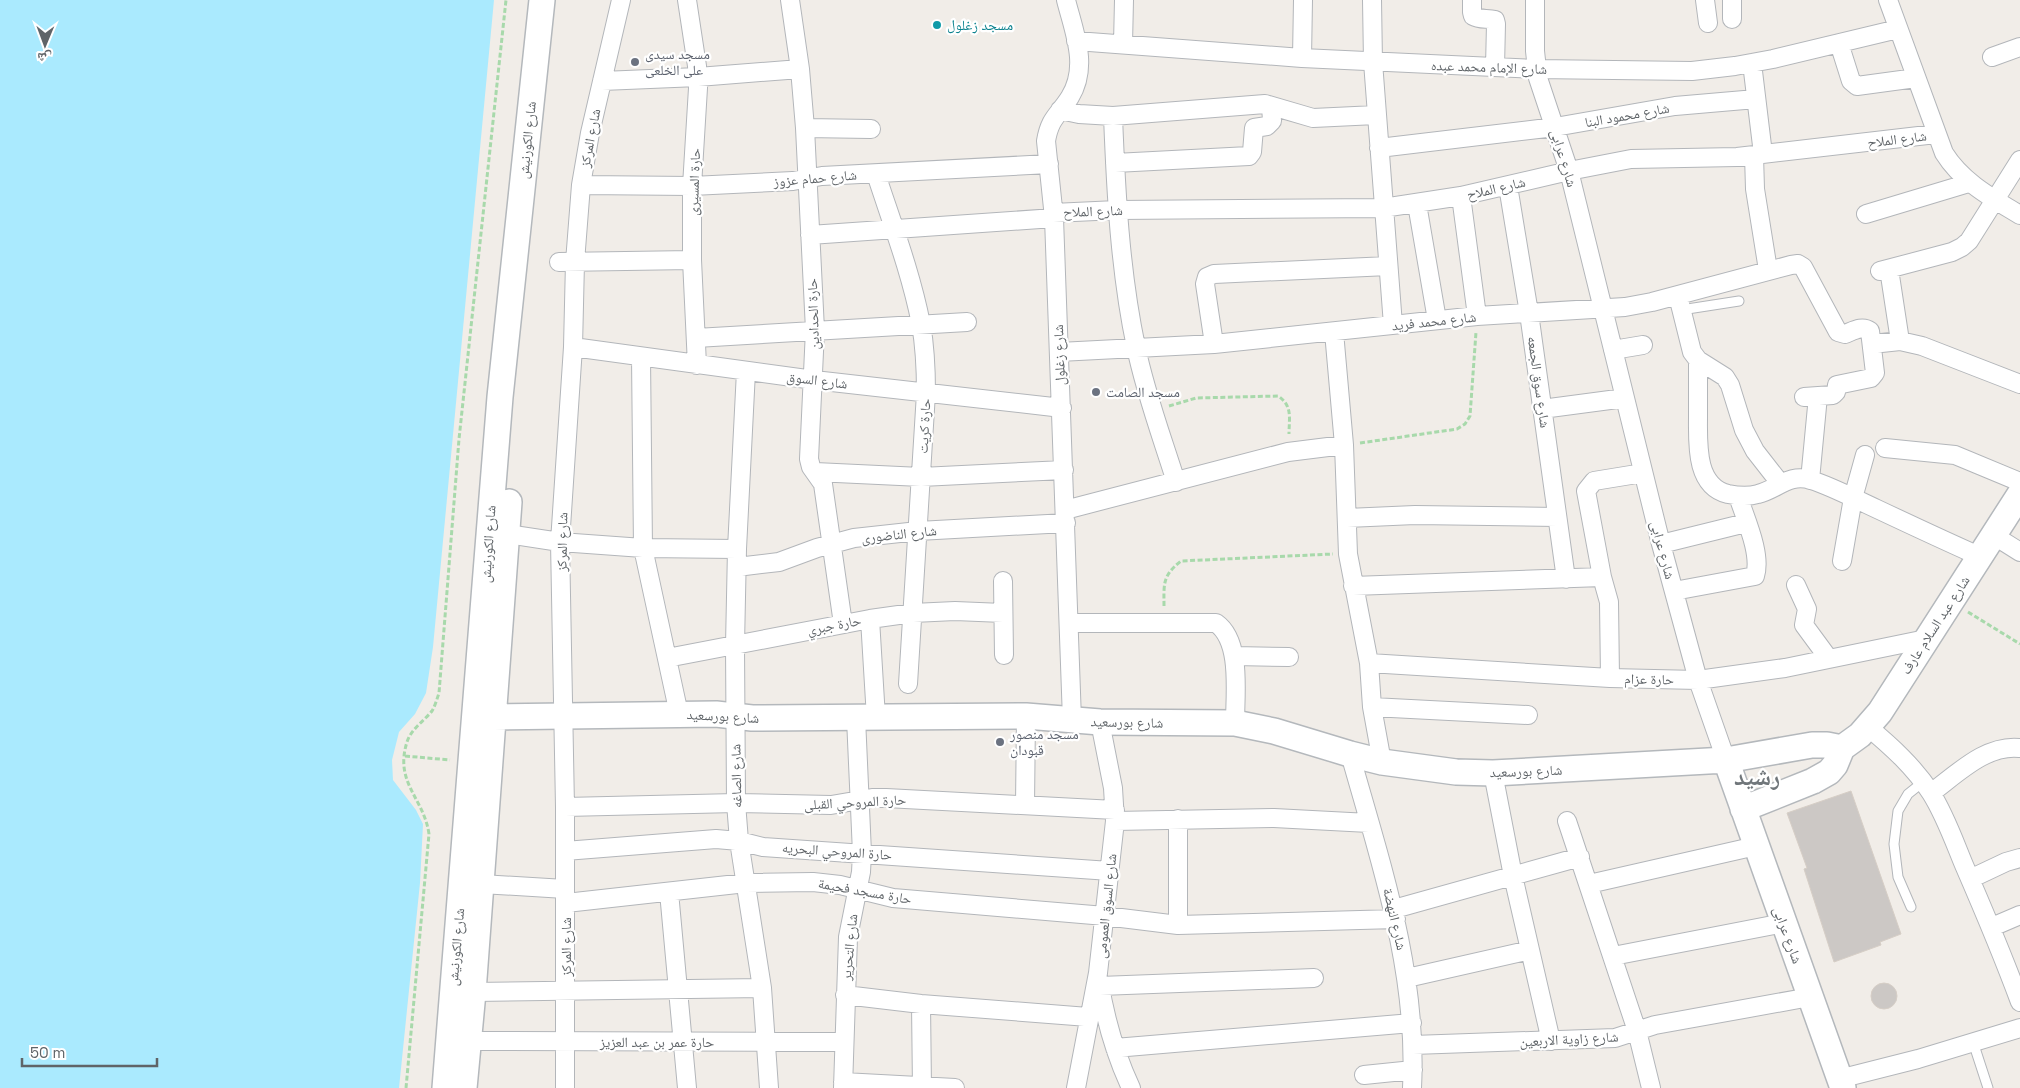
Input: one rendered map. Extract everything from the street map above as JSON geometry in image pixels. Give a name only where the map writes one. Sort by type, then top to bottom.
[{"type":"main road","name":"شارع الكورنيش","points":[[464,1088],[494,717],[487,679],[500,397],[542,0]]},
{"type":"main road","name":"شارع الكورنيش","points":[[444,1088],[471,762],[487,679],[507,534],[516,401],[560,0]]},
{"type":"main road","name":"شارع عبد السلام عارف","points":[[1743,809],[1822,778],[1836,765],[1842,748],[1868,728],[2020,494]]},
{"type":"main road","name":"شارع بورسعيد","points":[[494,717],[679,714],[721,714],[748,718],[1026,716],[1100,722],[1235,723],[1274,731],[1382,762],[1456,772],[1493,773],[1726,760]]},
{"type":"main road","points":[[1726,760],[1812,745],[1842,748]]},
{"type":"main road","name":"شارع عرابى","points":[[1726,760],[1841,1083]]},
{"type":"street","name":"شارع المركز","points":[[565,1088],[565,807],[560,542],[573,347],[567,262],[602,81],[620,0]]},
{"type":"street","name":"حارة المسيرى","points":[[687,0],[698,77],[692,186],[692,260],[697,365]]},
{"type":"street","name":"حارة الحدادين","points":[[790,0],[800,69],[805,128],[814,330],[814,380],[809,459],[823,484],[843,624]]},
{"type":"street","name":"شارع زغلول","points":[[1066,0],[1080,57],[1080,71],[1070,98],[1053,119],[1048,129],[1046,141],[1054,215],[1072,720]]},
{"type":"street","points":[[1122,44],[1124,0]]},
{"type":"street","points":[[1302,58],[1303,0]]},
{"type":"street","points":[[1372,0],[1373,62],[1378,148],[1393,325]]},
{"type":"street","points":[[1472,0],[1473,16],[1494,20],[1496,24],[1495,67]]},
{"type":"street","name":"شارع عرابى","points":[[1536,0],[1536,69],[1569,171],[1643,473],[1698,680],[1726,760]]},
{"type":"street","points":[[1705,0],[1708,22]]},
{"type":"street","points":[[1732,0],[1732,19]]},
{"type":"street","points":[[1888,0],[1936,134],[1953,168],[1969,183],[2020,215]]},
{"type":"street","name":"شارع الإمام محمد عبده","points":[[1076,41],[1373,62],[1536,69],[1692,71],[1752,63],[1898,29]]},
{"type":"street","points":[[1839,43],[1851,81],[1857,86],[1916,78]]},
{"type":"street","points":[[1992,57],[2020,47]]},
{"type":"street","points":[[1752,63],[1759,155],[1755,189],[1768,270]]},
{"type":"street","points":[[602,81],[698,77],[800,69]]},
{"type":"street","name":"شارع محمود البنا","points":[[1378,148],[1555,127],[1675,106],[1756,99]]},
{"type":"street","points":[[1060,110],[1079,114],[1113,116],[1265,104],[1321,119],[1376,115]]},
{"type":"street","points":[[1115,163],[1249,156],[1252,152],[1254,128],[1267,126],[1272,121],[1271,106]]},
{"type":"street","points":[[1113,116],[1117,210],[1122,258],[1136,348],[1176,482]]},
{"type":"street","points":[[805,128],[871,129]]},
{"type":"street","name":"شارع الملاح","points":[[810,235],[1117,210],[1383,208],[1461,196],[1631,159],[1718,158],[1759,155],[1936,134]]},
{"type":"street","points":[[1900,341],[1884,270],[1952,252],[1962,247],[1969,241],[2020,160]]},
{"type":"street","name":"شارع حمام عزوز","points":[[581,185],[692,186],[1049,164]]},
{"type":"street","name":"حارة كريت","points":[[876,174],[915,298],[921,325],[925,359],[926,393],[908,684]]},
{"type":"street","points":[[1866,214],[1969,183]]},
{"type":"street","name":"شارع سوق الجمعه","points":[[1508,186],[1529,313],[1566,579]]},
{"type":"street","points":[[1461,196],[1477,316]]},
{"type":"street","points":[[1417,204],[1437,320]]},
{"type":"street","points":[[567,262],[692,260]]},
{"type":"street","name":"شارع محمد فريد","points":[[1059,352],[1214,344],[1477,316],[1603,308],[1652,302],[1680,303],[1768,270],[1798,264],[1804,267],[1838,332],[1844,334],[1866,328],[1870,331],[1872,344]]},
{"type":"street","points":[[1214,344],[1204,284],[1207,277],[1214,274],[1388,266]]},
{"type":"street","points":[[1680,303],[1692,352],[1698,360],[1725,377],[1730,386],[1744,430],[1755,451],[1780,483]]},
{"type":"street","points":[[696,338],[967,322]]},
{"type":"street","points":[[1334,332],[1344,445],[1348,554],[1369,663],[1372,707],[1382,762]]},
{"type":"street","points":[[1810,480],[1811,397],[1834,395],[1838,384],[1874,376],[1872,344],[1900,341],[1922,346],[2020,384]]},
{"type":"street","points":[[1613,350],[1643,345]]},
{"type":"street","name":"شارع السوق","points":[[573,347],[814,380],[1062,408]]},
{"type":"street","points":[[641,357],[643,548],[679,714]]},
{"type":"street","points":[[1698,360],[1698,452],[1703,472],[1710,483],[1720,492],[1738,496],[1756,495],[1771,490],[1787,480],[1798,478],[1810,480],[1980,556]]},
{"type":"street","name":"شارع الصاغه","points":[[746,371],[737,549],[735,645],[736,803],[739,841],[762,988],[769,1088]]},
{"type":"street","points":[[1542,409],[1625,398]]},
{"type":"street","name":"شارع الناضورى","points":[[737,567],[779,562],[854,538],[1066,516],[1176,482],[1288,452],[1344,445]]},
{"type":"street","points":[[1885,448],[1956,455],[2020,482]]},
{"type":"street","points":[[1842,561],[1853,498],[1865,455]]},
{"type":"street","points":[[815,472],[921,477],[1064,470]]},
{"type":"street","points":[[1610,678],[1609,602],[1602,577],[1586,491],[1594,481],[1643,473]]},
{"type":"street","points":[[1674,591],[1755,576],[1757,556],[1738,496]]},
{"type":"street","points":[[1348,518],[1425,515],[1558,517]]},
{"type":"street","points":[[1661,544],[1746,523]]},
{"type":"street","points":[[507,534],[560,542],[643,548],[737,549]]},
{"type":"street","points":[[1993,535],[2020,552]]},
{"type":"street","points":[[1354,586],[1602,577]]},
{"type":"street","points":[[1003,581],[1004,655]]},
{"type":"street","points":[[1796,585],[1807,609],[1804,625],[1829,659]]},
{"type":"street","name":"حارة جبري","points":[[667,658],[870,618],[955,611],[1003,613]]},
{"type":"street","name":"شارع التحرير","points":[[843,1085],[848,936],[858,890],[862,853],[860,800],[870,618]]},
{"type":"street","points":[[1070,623],[1216,623],[1228,636],[1234,656],[1235,723]]},
{"type":"street","name":"حارة عزام","points":[[1369,663],[1610,678],[1698,680],[1786,668],[1926,639]]},
{"type":"street","points":[[1234,656],[1289,657]]},
{"type":"street","points":[[1372,707],[1528,715]]},
{"type":"street","points":[[1025,805],[1026,716]]},
{"type":"street","name":"شارع السوق العمومى","points":[[1076,1088],[1088,1017],[1099,979],[1115,816],[1112,780],[1100,722]]},
{"type":"street","points":[[1868,728],[1894,748],[1927,787],[1942,812],[1992,927],[2020,1002]]},
{"type":"street","points":[[1927,787],[1986,753],[2000,748],[2020,748]]},
{"type":"street","name":"شارع النهضة","points":[[1350,754],[1395,914],[1407,978],[1412,1023],[1412,1088]]},
{"type":"street","points":[[1493,773],[1513,876],[1551,1041]]},
{"type":"street","name":"حارة المروحي القبلى","points":[[565,807],[736,803],[831,805],[886,798],[1025,805],[1115,816],[1178,819],[1274,818],[1369,823]]},
{"type":"street","points":[[1178,819],[1178,925]]},
{"type":"street","points":[[1567,821],[1637,1031],[1651,1088]]},
{"type":"street","name":"حارة المروحي البحريه","points":[[564,851],[716,839],[763,846],[1110,871]]},
{"type":"street","points":[[1589,884],[1756,846]]},
{"type":"street","name":"حارة مسجد فحيمة","points":[[481,884],[565,896],[669,892],[746,884],[813,882],[840,885],[893,898],[1105,916],[1178,925],[1395,914],[1513,876],[1580,857]]},
{"type":"street","points":[[1970,879],[2006,862],[2020,858]]},
{"type":"street","points":[[669,892],[687,1088]]},
{"type":"street","points":[[1992,927],[2020,915]]},
{"type":"street","points":[[1613,956],[1784,923]]},
{"type":"street","points":[[1407,978],[1530,950]]},
{"type":"street","points":[[1131,1088],[1107,1022],[1099,979],[1314,978]]},
{"type":"street","points":[[473,992],[762,988]]},
{"type":"street","points":[[845,995],[921,1004],[1088,1017]]},
{"type":"street","name":"شارع زاوية الاربعين","points":[[1413,1045],[1615,1038],[1655,1025],[1810,997]]},
{"type":"street","points":[[921,1004],[922,1087]]},
{"type":"street","points":[[1115,1048],[1412,1023]]},
{"type":"street","points":[[1841,1083],[2020,1028]]},
{"type":"street","name":"حارة عمر بن عبد العزيز","points":[[469,1042],[844,1042]]},
{"type":"street","points":[[1364,1075],[1413,1070]]},
{"type":"street","points":[[843,1085],[955,1088]]},
{"type":"lane","points":[[1680,303],[1739,301]]},
{"type":"lane","points":[[1912,907],[1898,877],[1894,844],[1898,812],[1908,794],[1927,787]]},
{"type":"lane","points":[[1973,1042],[1988,1088]]},
{"type":"path","points":[[406,1088],[429,834],[427,820],[410,790],[404,771],[405,756],[408,740],[432,710],[439,693],[459,439],[506,0]]},
{"type":"path","points":[[1344,445],[1457,429],[1465,424],[1470,416],[1477,316]]},
{"type":"path","points":[[1154,411],[1196,398],[1278,396],[1285,401],[1289,409],[1288,452]]},
{"type":"path","points":[[1163,622],[1164,578],[1181,561],[1348,554]]},
{"type":"path","points":[[1951,601],[2020,644]]},
{"type":"path","points":[[405,756],[471,762]]},
{"type":"water","points":[[0,0],[494,0],[433,647],[426,693],[415,714],[399,732],[392,760],[393,780],[416,810],[423,824],[420,883],[399,1088],[0,1088]]},
{"type":"building","points":[[1851,791],[1901,934],[1880,942],[1881,945],[1834,962],[1804,869],[1807,868],[1787,813]]},
{"type":"building","points":[[1884,983],[1893,987],[1897,996],[1893,1005],[1884,1009],[1875,1005],[1871,996],[1875,987]]},
{"type":"place","name":"مسجد زغلول","points":[[937,25]]},
{"type":"place","name":"مسجد سيدى على الخلعى","points":[[635,62]]},
{"type":"place","name":"مسجد الصامت","points":[[1096,392]]},
{"type":"place","name":"مسجد منصور قبودان","points":[[1000,742]]},
{"type":"district","name":"رشيد","points":[[1757,776]]}]
